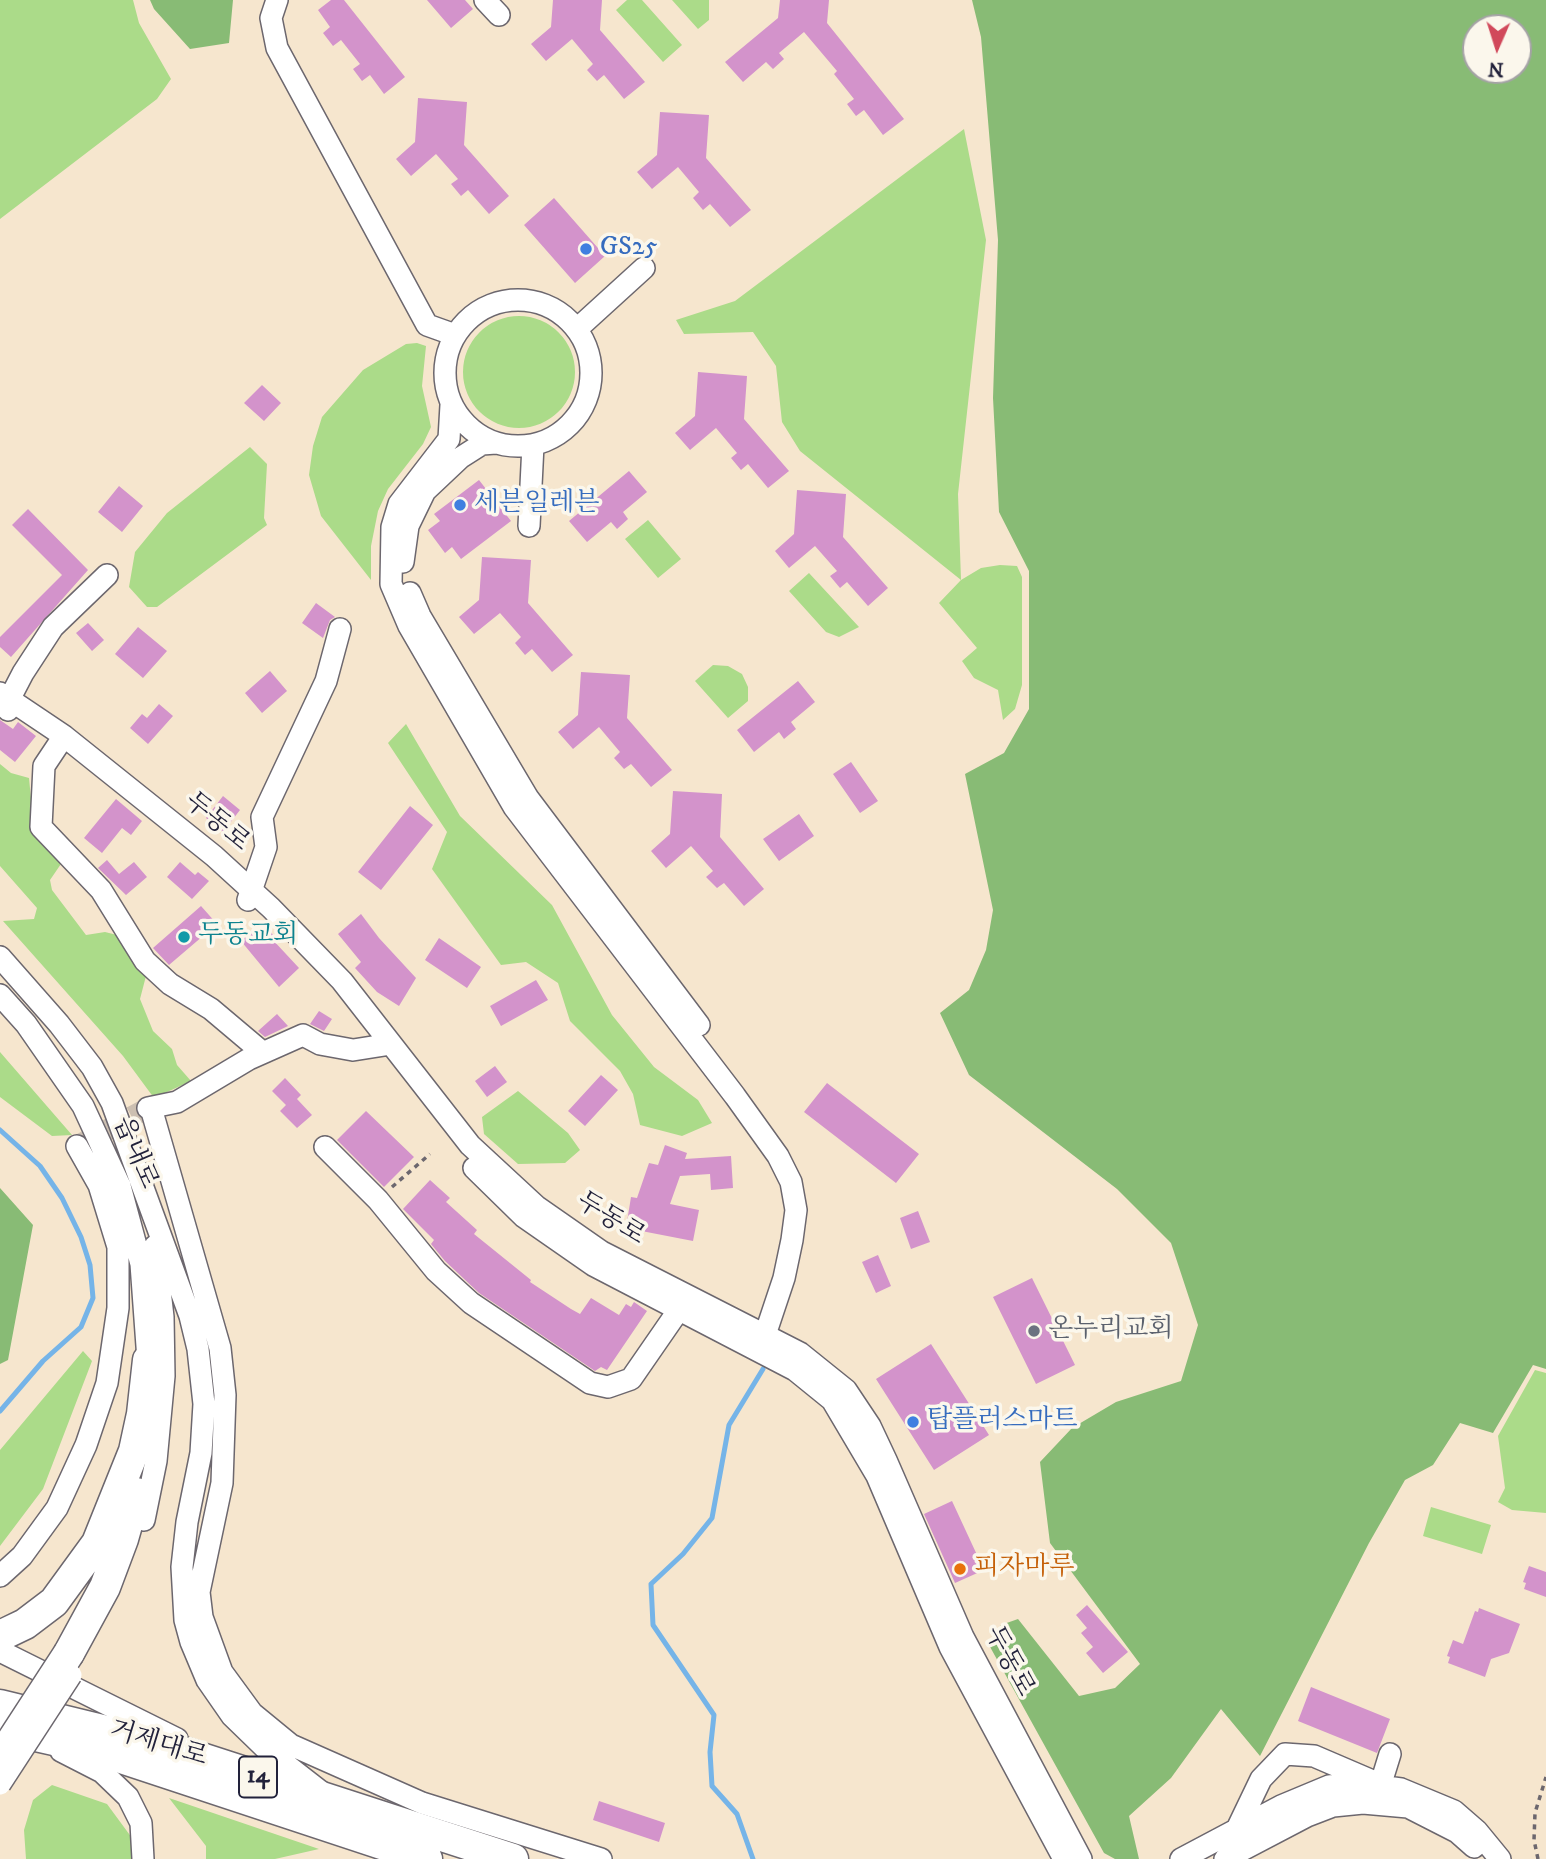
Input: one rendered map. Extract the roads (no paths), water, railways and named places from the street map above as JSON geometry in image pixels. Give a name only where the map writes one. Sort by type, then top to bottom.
[{"type":"highway","points":[[13,1630],[62,1592],[103,1532],[137,1440],[148,1360]]},
{"type":"highway","points":[[0,1759],[75,1656],[105,1587],[130,1514],[143,1451],[148,1360]]},
{"type":"highway","name":"거제대로","points":[[2,1721],[102,1728],[513,1859]]},
{"type":"highway","name":"거제대로","points":[[2,1721],[427,1859]]},
{"type":"street","points":[[277,0],[271,18],[278,48],[428,325],[455,335]]},
{"type":"street","points":[[578,329],[645,268]]},
{"type":"street","points":[[451,405],[462,421],[477,435],[496,443],[514,447],[533,445],[556,437],[575,421],[587,399],[592,375],[589,351],[578,329],[560,313],[538,303],[515,300],[491,304],[471,317],[455,335],[446,357],[445,381],[451,405],[449,439],[399,504],[392,527],[391,584],[409,626],[514,807],[735,1096],[778,1156],[791,1182],[796,1210],[792,1240],[769,1346]]},
{"type":"street","points":[[496,443],[482,444],[460,458],[425,491],[415,506],[408,526],[403,559],[405,583],[420,616],[528,798],[762,1108],[797,1163],[807,1202],[807,1241],[769,1346]]},
{"type":"street","points":[[529,526],[533,445]]},
{"type":"street","points":[[4,702],[53,627],[107,575]]},
{"type":"street","points":[[250,896],[265,847],[262,817],[326,681],[340,629]]},
{"type":"street","name":"두동로","points":[[4,702],[61,740],[250,896],[384,1045],[458,1151],[524,1217],[593,1265],[683,1303],[769,1346],[822,1390],[853,1431],[877,1476],[950,1647],[1064,1859]]},
{"type":"street","points":[[61,740],[44,766],[41,827],[101,890],[145,961],[170,984],[211,1009],[262,1052]]},
{"type":"street","name":"읍내로","points":[[0,957],[92,1067],[112,1102],[147,1203]]},
{"type":"street","name":"읍내로","points":[[0,995],[26,1024],[83,1106],[120,1186],[141,1264],[148,1360]]},
{"type":"street","points":[[384,1045],[353,1050],[320,1044],[303,1034],[262,1052],[177,1101],[150,1108],[220,1348],[225,1395],[222,1483],[200,1592],[202,1617],[222,1672],[252,1713],[291,1745],[422,1803],[601,1859]]},
{"type":"street","points":[[0,1576],[22,1556],[57,1508],[86,1445],[107,1383],[118,1308],[118,1247],[99,1185],[77,1146]]},
{"type":"street","points":[[325,1147],[378,1200],[436,1271],[471,1303],[590,1383],[608,1387],[631,1379],[683,1303]]},
{"type":"street","points":[[0,1784],[75,1656],[112,1601],[135,1546],[156,1461],[164,1349],[158,1266],[147,1203]]},
{"type":"street","points":[[147,1203],[190,1316],[202,1377],[201,1453],[187,1522],[182,1567],[185,1620],[191,1642],[207,1680],[232,1716],[266,1749],[332,1800]]},
{"type":"street","name":"두동로","points":[[769,1346],[800,1353],[828,1373],[846,1390],[870,1426],[963,1637],[1081,1859]]},
{"type":"street","points":[[0,1651],[238,1770]]},
{"type":"street","points":[[2,1721],[84,1760],[117,1784],[137,1813],[142,1834],[143,1859]]},
{"type":"street","points":[[1237,1829],[1261,1779],[1285,1754],[1298,1753],[1329,1761],[1378,1793]]},
{"type":"street","points":[[1378,1793],[1390,1754]]},
{"type":"street","points":[[1181,1859],[1281,1806],[1329,1786],[1357,1783],[1457,1832],[1486,1859]]},
{"type":"street","points":[[1225,1859],[1307,1816],[1378,1793],[1422,1797],[1454,1811],[1477,1830],[1500,1859]]},
{"type":"waterway","points":[[0,1130],[40,1166],[62,1198],[81,1237],[90,1265],[93,1298],[81,1327],[43,1361],[0,1411]]},
{"type":"waterway","points":[[753,1859],[737,1814],[712,1786],[710,1752],[714,1715],[653,1625],[651,1584],[683,1554],[712,1518],[729,1425],[763,1369]]},
{"type":"tunnel","points":[[77,1146],[148,1108]]},
{"type":"place","name":"GS25","points":[[586,249]]},
{"type":"place","name":"세븐일레븐","points":[[460,505]]},
{"type":"place","name":"두동교회","points":[[184,937]]},
{"type":"place","name":"온누리교회","points":[[1034,1331]]},
{"type":"place","name":"탑플러스마트","points":[[913,1422]]},
{"type":"place","name":"피자마루","points":[[960,1569]]}]
